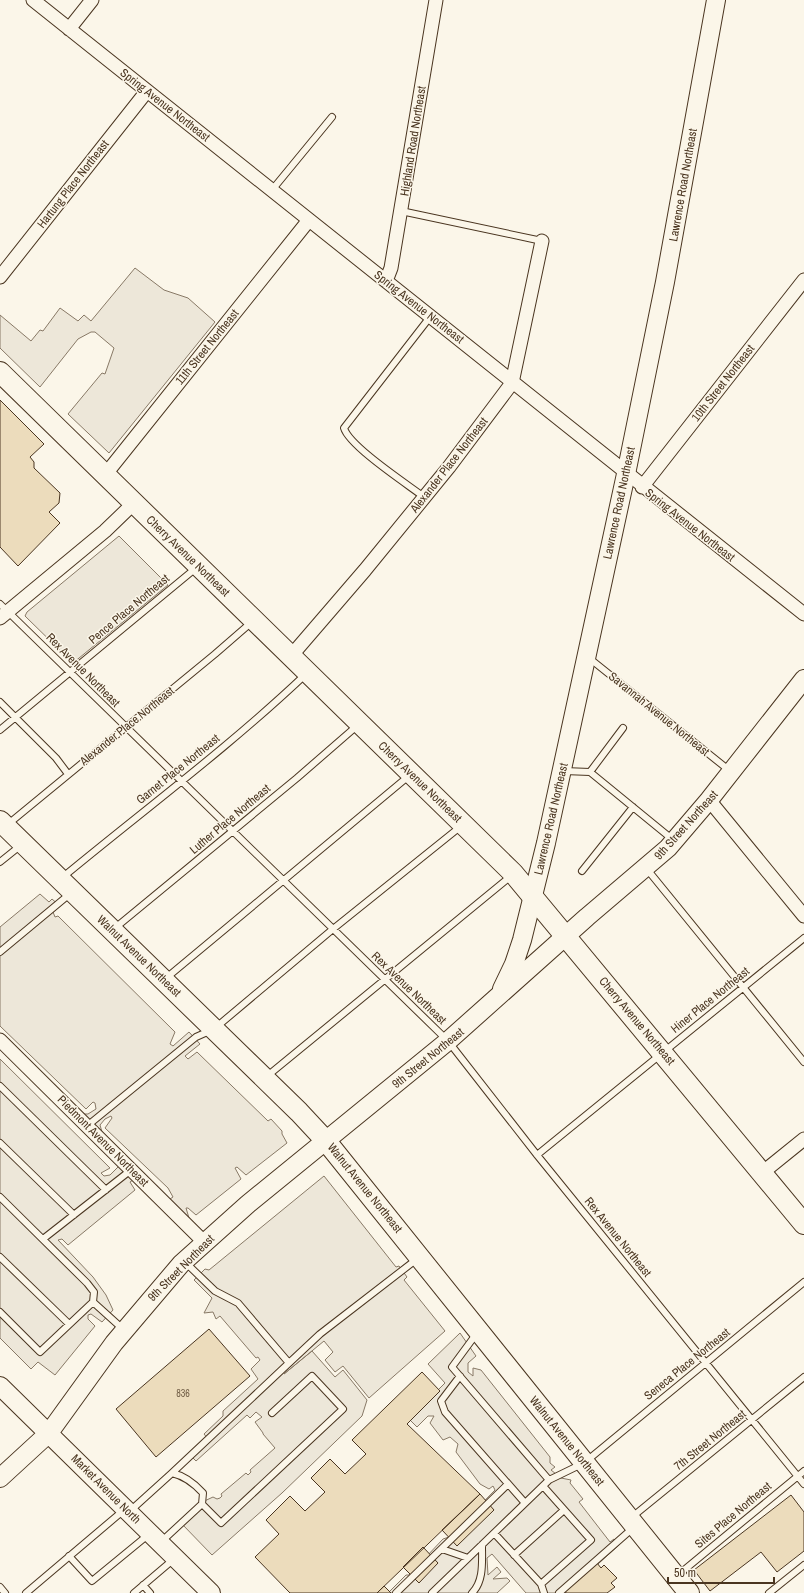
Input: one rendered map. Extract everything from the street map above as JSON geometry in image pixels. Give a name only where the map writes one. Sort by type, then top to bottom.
[{"type":"main road","name":"Cherry Avenue Northeast","points":[[0,372],[513,873],[663,1052],[804,1224]]},
{"type":"main road","name":"Walnut Avenue Northeast","points":[[2,826],[23,843],[164,980],[326,1141],[689,1593]]},
{"type":"street","name":"Spring Avenue Northeast","points":[[33,0],[386,280],[642,487],[804,614]]},
{"type":"street","points":[[69,29],[92,0]]},
{"type":"street","name":"Highland Road Northeast","points":[[386,280],[391,268],[436,0]]},
{"type":"street","name":"Lawrence Road Northeast","points":[[497,999],[514,964],[533,896],[562,770],[626,474],[684,184],[716,0]]},
{"type":"street","name":"Hartung Place Northeast","points":[[0,277],[147,91]]},
{"type":"street","name":"11th Street Northeast","points":[[105,475],[309,220]]},
{"type":"street","name":"Alexander Place Northeast","points":[[291,656],[365,570],[424,497],[512,383],[542,241]]},
{"type":"street","name":"10th Street Northeast","points":[[642,487],[804,280]]},
{"type":"street","points":[[3,611],[105,531],[134,503]]},
{"type":"street","name":"9th Street Northeast","points":[[0,1478],[49,1433],[124,1330],[184,1262],[248,1204],[448,1041],[566,936],[646,868],[674,841],[709,800],[804,679]]},
{"type":"street","points":[[709,800],[804,916]]},
{"type":"street","name":"Piedmont Avenue Northeast","points":[[0,1040],[205,1243]]},
{"type":"street","points":[[762,1173],[804,1139]]},
{"type":"street","name":"Market Avenue North","points":[[1,1389],[49,1433],[211,1593]]},
{"type":"lane","points":[[272,190],[332,117]]},
{"type":"lane","points":[[401,211],[542,241]]},
{"type":"lane","points":[[424,497],[357,445],[345,433],[344,428],[430,317]]},
{"type":"lane","name":"Pence Place Northeast","points":[[0,730],[71,673],[198,566]]},
{"type":"lane","name":"Rex Avenue Northeast","points":[[3,611],[71,673],[448,1041],[537,1155],[804,1484]]},
{"type":"lane","name":"Alexander Place Northeast","points":[[2,826],[215,654],[254,620]]},
{"type":"lane","name":"Savannah Avenue Northeast","points":[[586,656],[731,772]]},
{"type":"lane","name":"Garnet Place Northeast","points":[[0,952],[66,885],[181,781],[278,701],[308,672]]},
{"type":"lane","points":[[0,702],[56,758],[68,774]]},
{"type":"lane","name":"Luther Place Northeast","points":[[112,930],[360,724]]},
{"type":"lane","points":[[590,772],[623,728]]},
{"type":"lane","points":[[562,770],[590,772],[674,841]]},
{"type":"lane","points":[[164,980],[412,774]]},
{"type":"lane","points":[[582,871],[632,807]]},
{"type":"lane","points":[[87,1126],[196,1037],[214,1029],[333,929],[463,824]]},
{"type":"lane","points":[[0,862],[23,843]]},
{"type":"lane","points":[[646,868],[804,1062]]},
{"type":"lane","points":[[264,1078],[513,873]]},
{"type":"lane","name":"Hiner Place Northeast","points":[[537,1155],[804,938]]},
{"type":"lane","points":[[0,1086],[106,1190]]},
{"type":"lane","points":[[0,1143],[74,1215]]},
{"type":"lane","points":[[43,1239],[132,1170]]},
{"type":"lane","points":[[0,1197],[87,1283],[94,1292],[93,1302],[40,1352],[0,1312]]},
{"type":"lane","points":[[0,1257],[69,1324]]},
{"type":"lane","points":[[26,1593],[69,1556],[127,1511],[172,1473],[320,1334],[420,1257]]},
{"type":"lane","points":[[184,1262],[215,1292],[238,1304],[289,1363]]},
{"type":"lane","name":"Seneca Place Northeast","points":[[432,1593],[549,1480],[584,1463],[804,1282]]},
{"type":"lane","points":[[93,1302],[124,1330]]},
{"type":"lane","points":[[479,1331],[452,1367],[549,1480]]},
{"type":"lane","points":[[202,1504],[221,1523],[343,1409],[312,1376],[272,1413]]},
{"type":"lane","points":[[460,1376],[441,1401],[445,1412],[525,1503]]},
{"type":"lane","name":"7th Street Northeast","points":[[558,1593],[632,1523],[804,1377]]},
{"type":"lane","name":"Sites Place Northeast","points":[[676,1577],[804,1471]]},
{"type":"lane","points":[[69,1556],[92,1581],[202,1504],[203,1494],[195,1484],[182,1475],[172,1473]]},
{"type":"lane","points":[[396,1593],[508,1484]]},
{"type":"lane","points":[[541,1584],[591,1540],[543,1486]]},
{"type":"lane","points":[[514,1555],[564,1510]]},
{"type":"lane","points":[[494,1533],[541,1584],[544,1593]]},
{"type":"lane","points":[[472,1593],[478,1586],[482,1567],[482,1545]]},
{"type":"lane","points":[[442,1548],[468,1558]]},
{"type":"lane","points":[[134,1593],[175,1558]]},
{"type":"lane","points":[[770,1593],[804,1565]]},
{"type":"lane","points":[[143,1585],[150,1593]]},
{"type":"lane","points":[[0,1587],[5,1593]]},
{"type":"shaded area","points":[[135,268],[164,290],[188,298],[215,322],[109,453],[68,414],[102,373],[105,374],[114,348],[95,332],[91,332],[78,339],[40,387],[0,348],[0,315],[31,341],[40,330],[43,331],[60,308],[78,321],[84,315],[91,321]]},
{"type":"shaded area","points":[[119,536],[168,585],[73,663],[25,616],[27,612]]},
{"type":"shaded area","points":[[40,894],[49,902],[52,899],[60,906],[53,912],[55,917],[58,916],[175,1032],[170,1044],[173,1046],[189,1032],[200,1044],[185,1056],[188,1059],[197,1052],[268,1121],[271,1119],[282,1131],[287,1143],[246,1175],[237,1167],[235,1168],[241,1179],[196,1215],[186,1208],[189,1218],[170,1199],[173,1197],[168,1188],[105,1128],[112,1118],[111,1116],[105,1119],[100,1125],[102,1132],[84,1114],[88,1114],[96,1109],[95,1103],[93,1102],[86,1109],[0,1026],[0,927]]},
{"type":"shaded area","points":[[0,1059],[110,1168],[101,1173],[104,1176],[110,1175],[119,1166],[133,1180],[130,1182],[135,1190],[68,1245],[62,1239],[58,1240],[93,1277],[106,1295],[113,1310],[102,1322],[91,1314],[88,1315],[88,1319],[95,1326],[55,1375],[38,1362],[31,1369],[0,1338]]},
{"type":"shaded area","points":[[324,1176],[396,1267],[399,1266],[407,1277],[404,1280],[445,1331],[369,1398],[343,1366],[335,1372],[325,1360],[333,1352],[324,1341],[284,1374],[312,1351],[335,1377],[343,1370],[367,1400],[362,1416],[282,1493],[212,1555],[181,1523],[198,1504],[213,1497],[217,1499],[220,1498],[222,1496],[221,1494],[246,1473],[248,1475],[251,1472],[250,1470],[275,1448],[255,1422],[262,1417],[256,1412],[250,1418],[247,1415],[196,1461],[192,1457],[209,1440],[204,1434],[223,1416],[223,1411],[258,1379],[251,1369],[260,1360],[258,1357],[256,1358],[220,1316],[216,1319],[213,1312],[204,1313],[212,1298],[194,1280],[205,1269],[209,1270]]},
{"type":"shaded area","points":[[460,1333],[476,1356],[468,1363],[468,1372],[473,1376],[473,1368],[481,1370],[550,1457],[550,1463],[555,1467],[551,1470],[561,1478],[571,1480],[570,1483],[583,1499],[579,1502],[610,1542],[614,1539],[619,1545],[566,1593],[526,1593],[492,1554],[487,1558],[488,1575],[497,1567],[501,1572],[493,1579],[507,1578],[510,1581],[497,1593],[388,1593],[406,1575],[409,1575],[443,1539],[449,1537],[495,1490],[493,1486],[489,1489],[480,1484],[456,1452],[458,1444],[450,1437],[443,1440],[430,1423],[434,1416],[428,1416],[417,1427],[409,1419],[445,1383],[428,1364]]},
{"type":"building","points":[[0,400],[44,444],[30,457],[34,462],[34,468],[60,493],[59,503],[49,512],[60,523],[18,566],[0,547]]},
{"type":"building","points":[[209,1329],[250,1376],[156,1457],[116,1409]]},
{"type":"building","points":[[422,1372],[440,1391],[407,1424],[480,1494],[377,1593],[290,1593],[255,1557],[279,1534],[266,1520],[290,1496],[305,1511],[325,1492],[311,1478],[330,1459],[345,1474],[366,1454],[352,1440]]},
{"type":"building","points":[[480,1494],[494,1510],[457,1546],[442,1530]]},
{"type":"building","points":[[791,1495],[804,1512],[804,1551],[777,1572],[761,1552],[710,1591],[694,1570]]},
{"type":"building","points":[[423,1547],[438,1563],[419,1583],[403,1567]]},
{"type":"building","points":[[597,1563],[601,1568],[604,1565],[617,1578],[611,1583],[615,1587],[607,1593],[566,1593],[565,1591]]},
{"type":"building","points":[[384,1586],[391,1593],[377,1593]]}]
